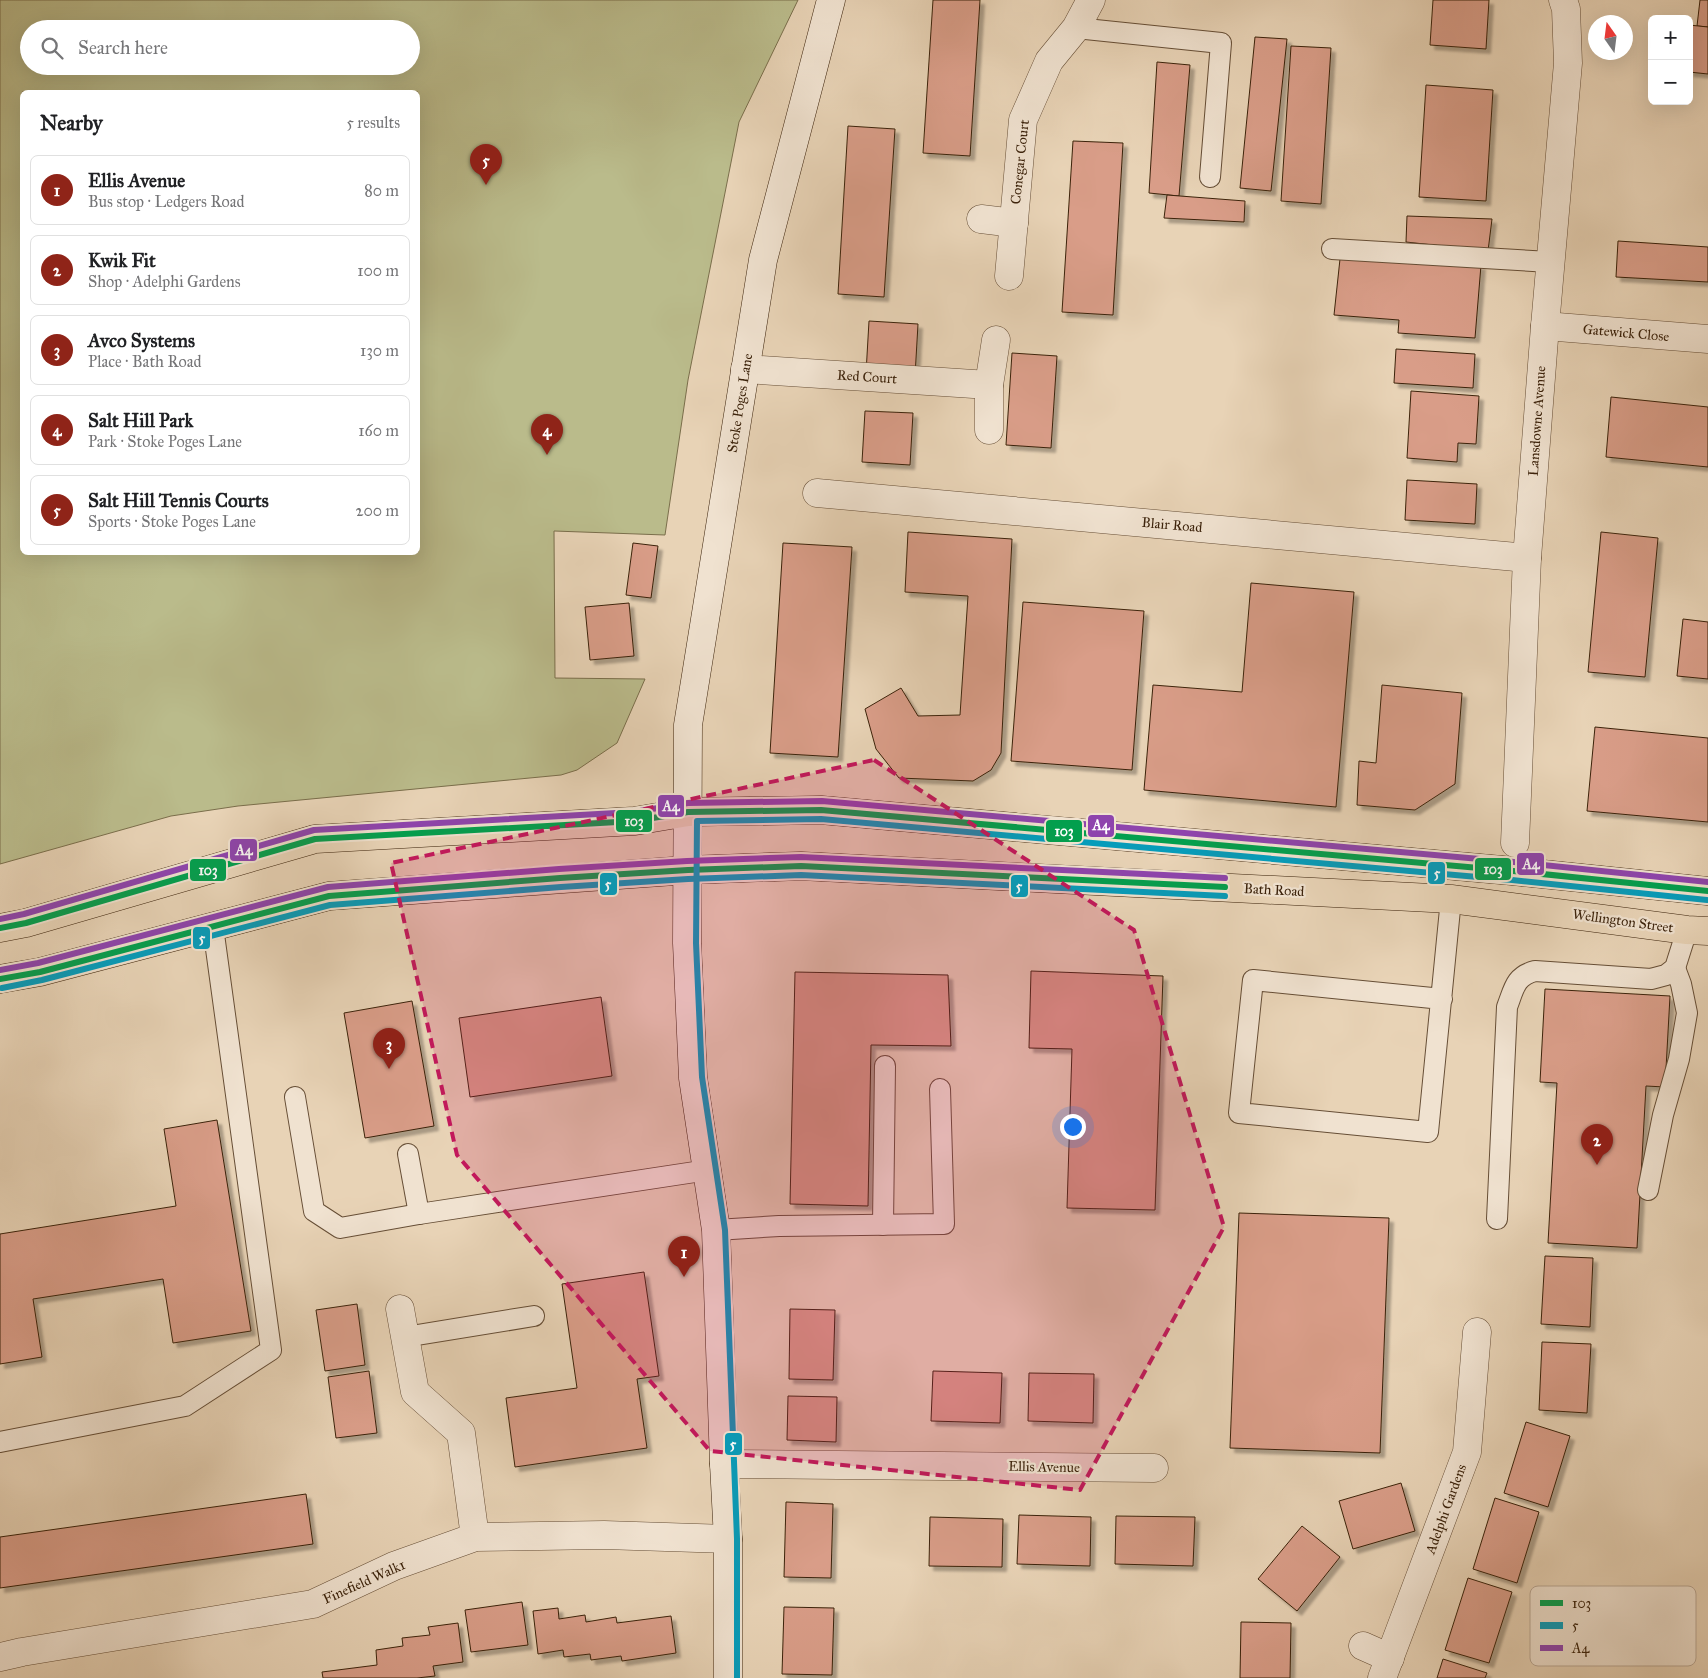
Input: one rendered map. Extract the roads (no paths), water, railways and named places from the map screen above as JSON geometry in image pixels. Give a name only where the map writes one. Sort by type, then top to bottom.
[{"type":"main road","points":[[0,928],[26,923],[315,839],[635,821],[688,812],[821,810],[1513,871],[1708,891]]},
{"type":"main road","name":"Bath Road","points":[[0,979],[40,972],[329,896],[688,870],[801,866],[1451,899],[1539,910]]},
{"type":"main road","name":"Wellington Street","points":[[1539,910],[1697,931]]},
{"type":"street","name":"Stoke Poges Lane","points":[[728,1678],[728,1539],[716,1230],[693,1078],[687,943],[688,725],[763,260],[831,0]]},
{"type":"street","name":"Conegar Court","points":[[1009,276],[1023,120],[1049,61],[1076,28],[1091,0]]},
{"type":"street","name":"Lansdowne Avenue","points":[[1515,843],[1527,558],[1544,326],[1568,63],[1571,3]]},
{"type":"street","name":"Conegar Court","points":[[981,219],[1014,223]]},
{"type":"street","name":"Gatewick Close","points":[[1544,326],[1708,339]]},
{"type":"street","points":[[989,430],[989,385],[996,340]]},
{"type":"street","name":"Red Court","points":[[745,369],[989,385]]},
{"type":"street","name":"Blair Road","points":[[817,493],[1527,558]]},
{"type":"street","points":[[400,1309],[415,1392],[462,1433],[475,1538]]},
{"type":"street","name":"Adelphi Gardens","points":[[1386,1668],[1467,1452],[1477,1332]]},
{"type":"street","name":"Ellis Avenue","points":[[724,1464],[1154,1468]]},
{"type":"street","name":"Finefield Walk1","points":[[0,1657],[313,1604],[394,1566],[475,1538],[604,1535],[728,1539]]},
{"type":"street","points":[[1363,1646],[1386,1668]]},
{"type":"lane","points":[[1076,28],[1201,34],[1221,43],[1210,177]]},
{"type":"lane","points":[[1332,249],[1550,262]]},
{"type":"lane","points":[[1442,999],[1253,980],[1239,1113],[1428,1132],[1442,999],[1451,899]]},
{"type":"lane","points":[[0,1442],[185,1406],[271,1350],[213,927]]},
{"type":"lane","points":[[1498,1219],[1508,1007],[1516,982],[1525,973],[1535,971],[1651,979],[1666,975],[1675,968],[1697,931]]},
{"type":"lane","points":[[1648,1190],[1663,1116],[1679,1059],[1687,1013],[1681,984],[1675,968]]},
{"type":"lane","points":[[883,1225],[885,1066]]},
{"type":"lane","points":[[716,1230],[779,1226],[944,1224],[940,1089]]},
{"type":"lane","points":[[295,1096],[314,1211],[340,1228],[419,1214],[708,1170]]},
{"type":"lane","points":[[408,1154],[419,1214]]},
{"type":"lane","points":[[405,1337],[534,1316]]},
{"type":"place","name":"Salt Hill Tennis Courts","points":[[486,185]]},
{"type":"place","name":"Salt Hill Park","points":[[547,455]]},
{"type":"place","name":"Avco Systems","points":[[389,1069]]},
{"type":"place","name":"Kwik Fit","points":[[1597,1165]]},
{"type":"place","name":"Ellis Avenue","points":[[684,1277]]}]
